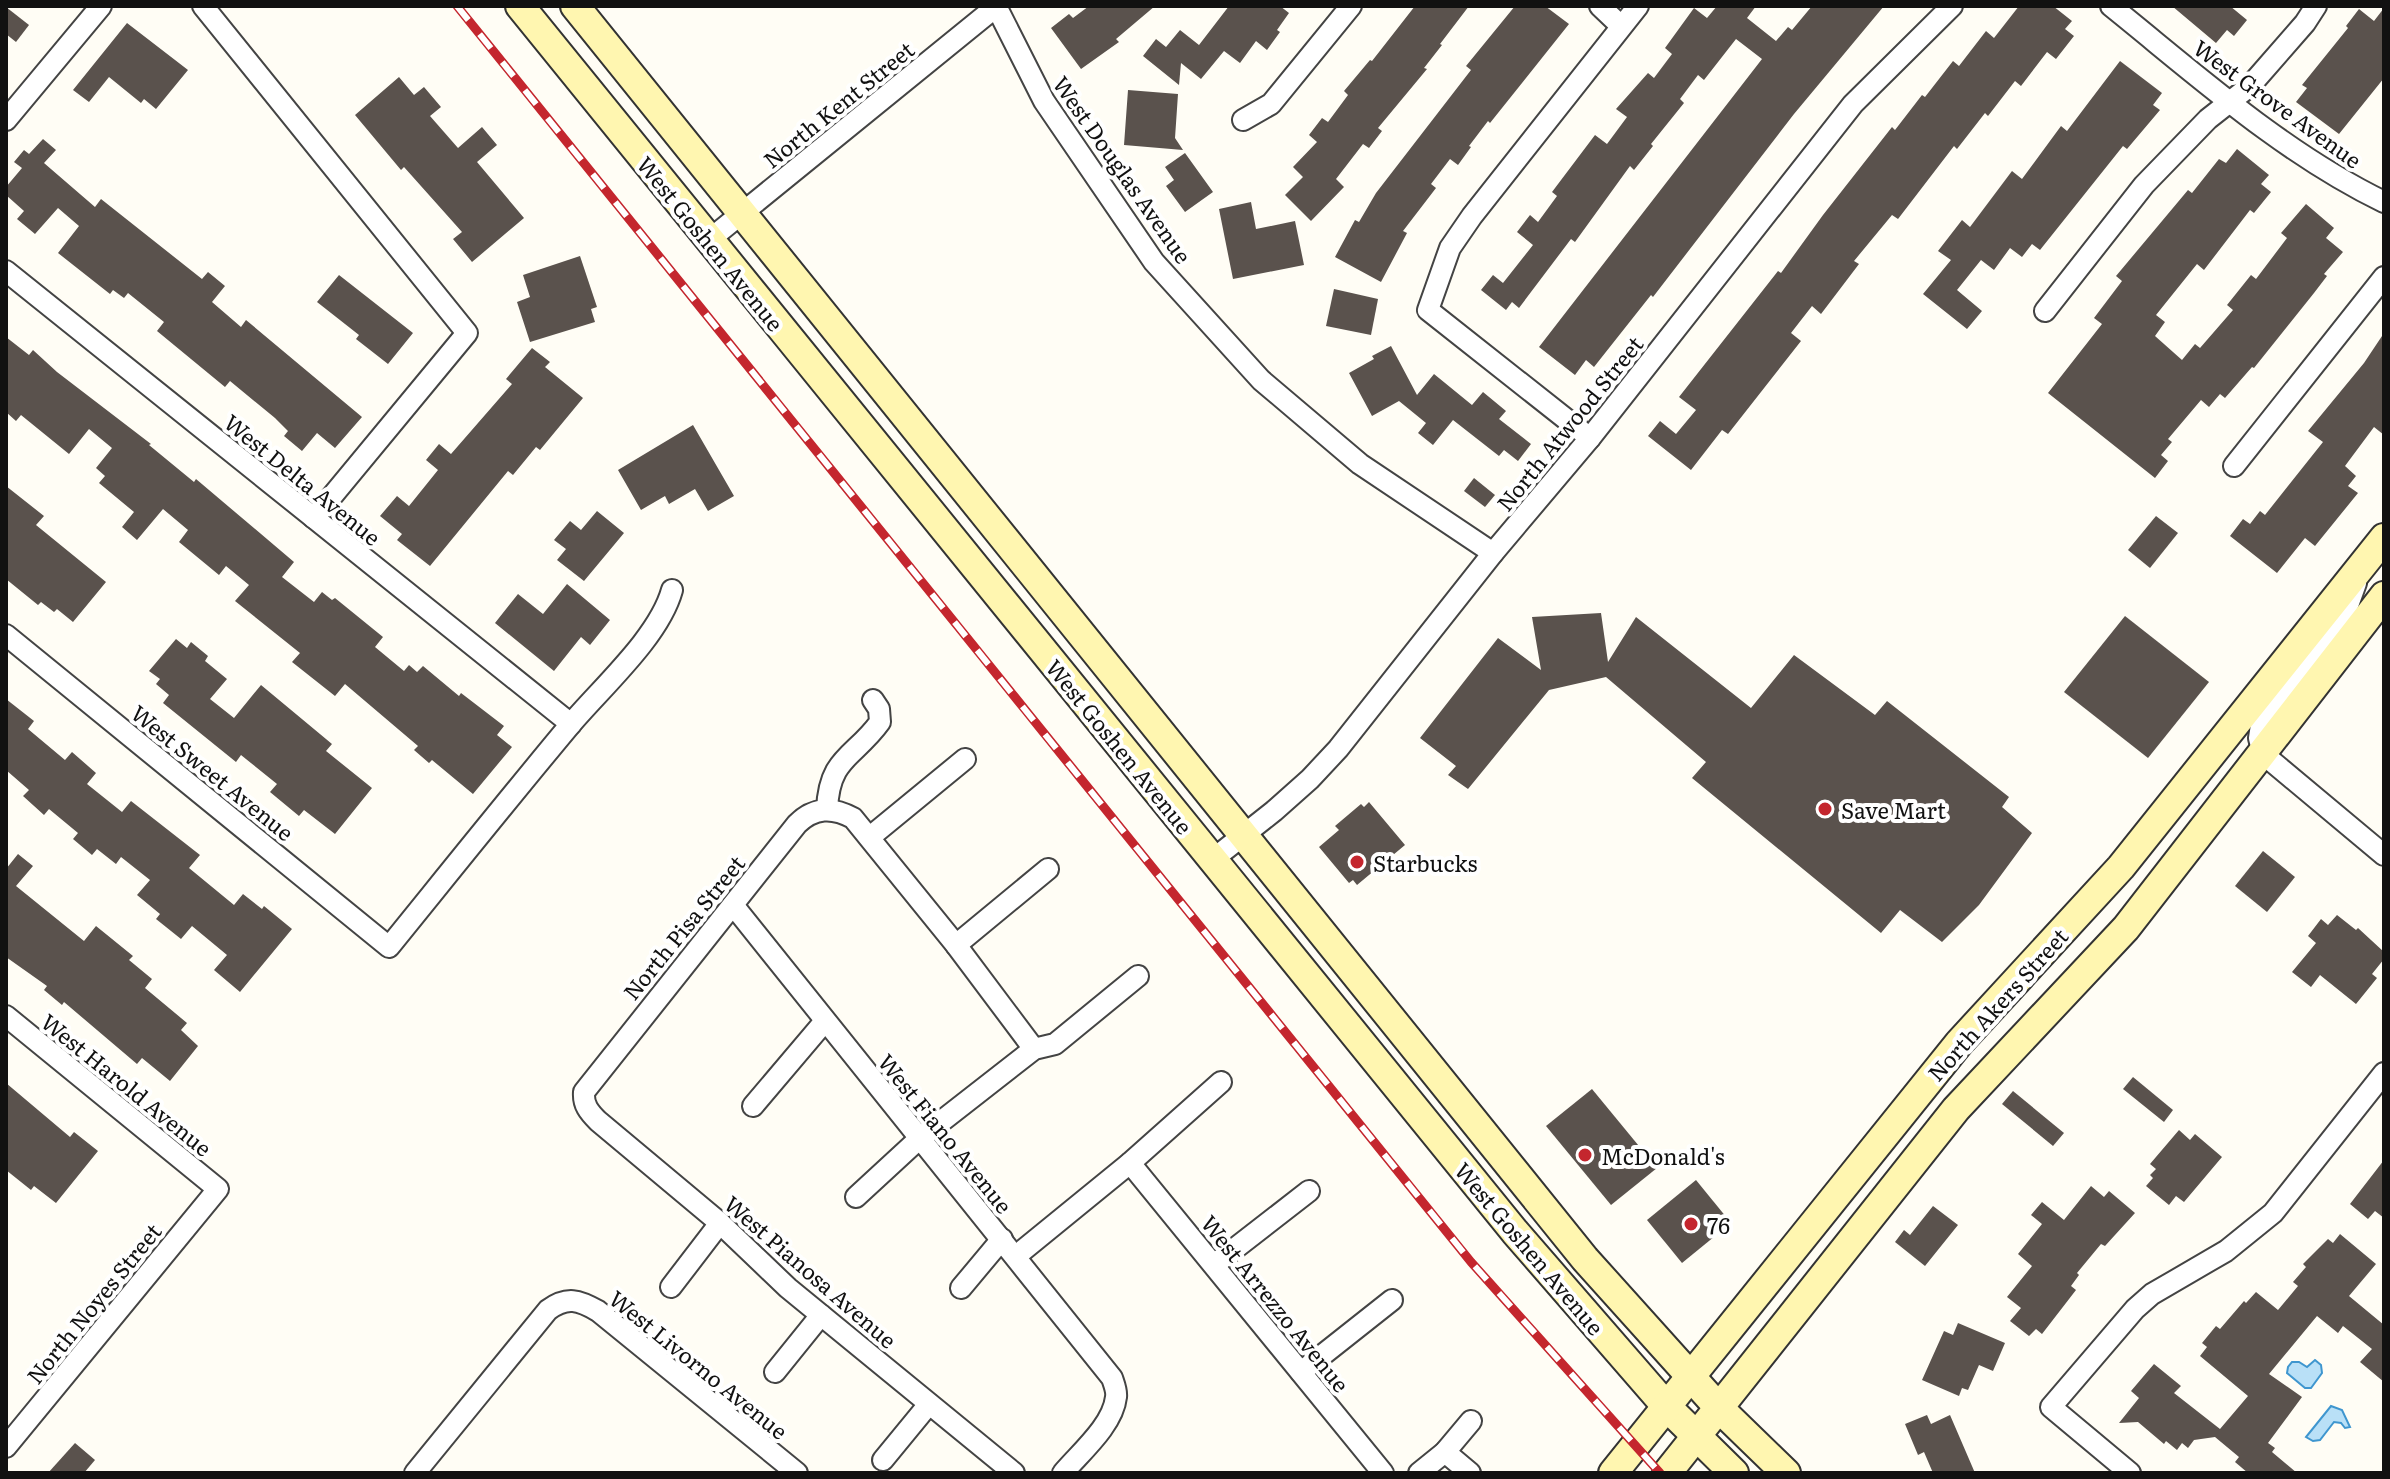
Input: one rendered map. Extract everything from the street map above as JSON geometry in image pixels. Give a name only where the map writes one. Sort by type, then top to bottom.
[{"type":"main road","name":"West Goshen Avenue","points":[[520,6],[1515,1232],[1667,1407],[1734,1473]]},
{"type":"main road","name":"West Goshen Avenue","points":[[575,6],[1585,1259],[1719,1408],[1786,1473]]},
{"type":"main road","name":"North Akers Street","points":[[1613,1473],[1959,1043],[2113,877],[2384,538]]},
{"type":"main road","name":"North Akers Street","points":[[1667,1473],[1956,1109],[2126,928],[2384,596]]},
{"type":"main road","points":[[1274,936],[1302,944],[1415,1082],[1439,1101],[1461,1103]]},
{"type":"street","points":[[6,120],[101,6]]},
{"type":"street","points":[[203,6],[467,333],[314,518]]},
{"type":"street","name":"North Kent Street","points":[[709,240],[997,6]]},
{"type":"street","name":"West Douglas Avenue","points":[[997,6],[1044,101],[1154,262],[1261,380],[1360,464],[1493,553]]},
{"type":"street","points":[[1243,120],[1271,104],[1351,6]]},
{"type":"street","points":[[1600,6],[1621,26]]},
{"type":"street","points":[[1590,438],[1428,310],[1450,248],[1472,216],[1638,6]]},
{"type":"street","name":"North Atwood Street","points":[[1212,860],[1310,779],[1338,749],[1493,553],[1590,438],[1853,104],[1952,6]]},
{"type":"street","name":"West Grove Avenue","points":[[2111,6],[2231,102],[2338,179],[2384,202]]},
{"type":"street","points":[[2045,311],[2144,185],[2208,119],[2250,86],[2316,6]]},
{"type":"street","name":"West Delta Avenue","points":[[6,271],[571,724]]},
{"type":"street","points":[[2234,466],[2384,277]]},
{"type":"street","points":[[2362,568],[2347,608],[2261,725],[2259,738],[2263,754],[2384,855]]},
{"type":"street","points":[[571,724],[650,632],[669,602],[672,590]]},
{"type":"street","name":"West Sweet Avenue","points":[[6,635],[389,947],[571,724]]},
{"type":"street","points":[[873,700],[879,709],[880,722],[851,750],[837,770],[828,796],[833,811],[853,818],[870,837],[1034,1049]]},
{"type":"street","points":[[870,837],[965,759]]},
{"type":"street","name":"North Pisa Street","points":[[584,1100],[588,1084],[797,824],[814,811],[833,811]]},
{"type":"street","points":[[956,945],[1048,869]]},
{"type":"street","name":"West Fiano Avenue","points":[[733,905],[1112,1378],[1117,1394],[1113,1409],[1063,1473]]},
{"type":"street","points":[[856,1197],[920,1138],[1034,1049],[1055,1044],[1138,976]]},
{"type":"street","name":"West Harold Avenue","points":[[6,1016],[218,1189]]},
{"type":"street","points":[[753,1106],[825,1021]]},
{"type":"street","points":[[2130,1473],[2051,1407],[2135,1309],[2152,1294],[2226,1251],[2273,1213],[2384,1073]]},
{"type":"street","points":[[1016,1256],[1130,1163],[1221,1082]]},
{"type":"street","name":"West Pianosa Avenue","points":[[584,1100],[589,1112],[598,1121],[720,1223],[788,1288],[1014,1473]]},
{"type":"street","name":"West Arrezzo Avenue","points":[[1130,1163],[1383,1473]]},
{"type":"street","name":"North Noyes Street","points":[[6,1447],[218,1189]]},
{"type":"street","points":[[1215,1264],[1309,1191]]},
{"type":"street","points":[[671,1287],[720,1223]]},
{"type":"street","points":[[961,1288],[1002,1239]]},
{"type":"street","name":"West Livorno Avenue","points":[[415,1473],[548,1310],[568,1299],[583,1302],[598,1311],[797,1473]]},
{"type":"street","points":[[1301,1372],[1392,1300]]},
{"type":"street","points":[[775,1372],[821,1315]]},
{"type":"street","points":[[883,1460],[929,1404]]},
{"type":"street","points":[[1419,1473],[1445,1452],[1471,1421]]},
{"type":"street","points":[[1445,1452],[1470,1473]]},
{"type":"water","points":[[2315,1360],[2321,1365],[2322,1373],[2311,1388],[2305,1388],[2287,1373],[2292,1362],[2307,1367]]},
{"type":"water","points":[[2331,1406],[2342,1410],[2350,1427],[2345,1428],[2341,1423],[2334,1422],[2320,1440],[2313,1441],[2306,1437]]},
{"type":"building","points":[[1089,6],[1155,6],[1116,39],[1119,42],[1081,69],[1051,28],[1069,14],[1073,18]]},
{"type":"building","points":[[1229,6],[1280,6],[1289,13],[1267,50],[1256,41],[1240,63],[1224,51],[1201,79],[1181,63],[1179,85],[1143,56],[1156,39],[1166,47],[1180,30],[1199,45]]},
{"type":"building","points":[[1415,6],[1469,6],[1424,68],[1427,69],[1378,128],[1382,131],[1369,148],[1363,144],[1336,179],[1344,187],[1311,221],[1285,195],[1303,177],[1293,167],[1317,142],[1309,135],[1322,118],[1328,122],[1348,95],[1344,91]]},
{"type":"building","points":[[1515,6],[1545,6],[1569,24],[1490,123],[1488,121],[1458,165],[1450,159],[1431,184],[1436,188],[1403,231],[1407,233],[1381,282],[1335,257],[1355,220],[1359,222],[1376,193],[1471,70],[1466,66]]},
{"type":"building","points":[[1717,6],[1756,6],[1747,18],[1776,41],[1788,27],[1792,30],[1812,6],[1884,6],[1794,114],[1653,297],[1651,295],[1594,367],[1586,360],[1575,375],[1539,347],[1762,59],[1736,39],[1704,80],[1698,75],[1680,99],[1684,103],[1651,144],[1653,146],[1634,170],[1630,166],[1575,242],[1571,239],[1519,308],[1512,302],[1506,310],[1481,290],[1493,275],[1503,283],[1533,245],[1517,232],[1530,215],[1538,222],[1557,196],[1552,192],[1595,135],[1607,144],[1627,117],[1616,109],[1648,73],[1654,78],[1672,54],[1665,48],[1694,8],[1707,18]]},
{"type":"building","points":[[2019,6],[2053,6],[2072,21],[2065,29],[2074,36],[2056,59],[2047,52],[2021,86],[2015,81],[1988,116],[1985,113],[1957,149],[1954,146],[1898,219],[1892,215],[1854,261],[1859,264],[1821,314],[1812,306],[1791,333],[1801,341],[1728,434],[1722,430],[1691,470],[1648,436],[1660,421],[1676,434],[1696,410],[1679,397],[1778,271],[1781,273],[1892,127],[1895,130],[1953,61],[1959,66],[1986,31],[1994,38]]},
{"type":"building","points":[[2172,6],[2230,6],[2247,20],[2234,36],[2227,30],[2216,43]]},
{"type":"building","points":[[6,7],[29,25],[16,42],[6,34]]},
{"type":"building","points":[[2384,8],[2384,78],[2339,134],[2296,102],[2307,88],[2302,85],[2348,28],[2346,26],[2359,9],[2374,21]]},
{"type":"building","points":[[127,23],[188,70],[156,109],[144,99],[141,103],[109,77],[89,102],[73,90]]},
{"type":"building","points":[[2120,61],[2162,93],[2153,105],[2160,110],[2127,149],[2123,146],[2040,250],[2032,244],[2022,257],[2010,248],[1994,270],[1981,260],[1957,290],[1982,311],[1967,329],[1923,294],[1951,260],[1938,251],[1962,220],[1970,227],[2012,171],[2022,179],[2061,126],[2067,131]]},
{"type":"building","points":[[399,77],[414,95],[424,87],[441,107],[430,116],[458,148],[482,127],[497,145],[477,162],[524,218],[472,262],[453,239],[462,232],[404,167],[401,170],[355,115]]},
{"type":"building","points":[[1128,90],[1178,94],[1175,138],[1183,150],[1124,145]]},
{"type":"building","points":[[43,139],[56,150],[44,163],[95,207],[101,199],[202,279],[208,272],[225,286],[212,302],[241,327],[246,320],[362,417],[335,448],[317,433],[302,451],[284,436],[288,431],[275,418],[230,381],[225,387],[157,331],[164,322],[128,293],[124,298],[113,290],[110,294],[58,253],[79,226],[58,208],[35,234],[17,219],[24,211],[6,195],[6,187],[22,168],[14,162],[24,150],[29,154]]},
{"type":"building","points":[[2237,149],[2269,175],[2261,184],[2271,192],[2254,213],[2250,210],[2204,270],[2197,264],[2156,315],[2165,322],[2155,336],[2182,360],[2195,344],[2200,348],[2233,310],[2227,305],[2251,275],[2256,279],[2287,238],[2281,233],[2306,204],[2334,228],[2326,238],[2343,252],[2254,368],[2225,398],[2220,394],[2209,407],[2201,400],[2168,439],[2172,442],[2161,455],[2168,461],[2155,478],[2048,393],[2102,324],[2094,318],[2122,281],[2116,276],[2188,190],[2192,193],[2219,159],[2226,163]]},
{"type":"building","points":[[1185,153],[1213,192],[1185,212],[1166,186],[1174,180],[1165,167]]},
{"type":"building","points":[[1251,202],[1256,229],[1295,221],[1304,265],[1233,279],[1219,209]]},
{"type":"building","points":[[580,256],[597,307],[591,309],[595,322],[530,342],[517,302],[530,297],[523,275]]},
{"type":"building","points":[[339,275],[413,333],[388,364],[356,339],[359,335],[317,302]]},
{"type":"building","points":[[1334,289],[1378,299],[1371,335],[1326,326]]},
{"type":"building","points":[[2384,333],[2384,435],[2374,427],[2345,466],[2356,476],[2348,486],[2358,493],[2315,546],[2305,538],[2277,573],[2230,536],[2243,519],[2250,524],[2260,511],[2265,515],[2323,442],[2308,431],[2364,363]]},
{"type":"building","points":[[6,337],[29,355],[33,350],[194,482],[196,479],[294,562],[282,577],[314,602],[322,592],[332,600],[335,598],[383,637],[375,647],[404,671],[409,665],[417,672],[423,666],[459,696],[461,693],[504,726],[497,735],[512,747],[473,794],[432,760],[429,763],[414,750],[418,746],[345,684],[335,696],[292,662],[300,653],[235,601],[249,585],[226,566],[219,575],[179,542],[188,530],[163,509],[137,540],[122,527],[134,512],[99,483],[105,476],[96,468],[112,448],[89,429],[69,454],[21,415],[16,421],[6,412]]},
{"type":"building","points":[[1391,346],[1417,395],[1434,374],[1472,405],[1483,392],[1506,411],[1499,419],[1531,444],[1518,461],[1504,450],[1499,456],[1453,420],[1433,445],[1418,433],[1426,423],[1399,401],[1372,416],[1349,373]]},
{"type":"building","points":[[532,348],[550,362],[545,367],[583,398],[540,450],[536,447],[513,475],[508,471],[430,566],[397,540],[402,534],[380,516],[397,496],[409,506],[438,470],[426,460],[439,444],[451,454],[512,384],[506,379]]},
{"type":"building","points":[[693,425],[734,496],[708,511],[695,489],[669,504],[665,496],[641,510],[618,470]]},
{"type":"building","points":[[1474,478],[1495,495],[1485,507],[1464,491]]},
{"type":"building","points":[[6,486],[44,516],[36,525],[106,582],[73,622],[57,609],[54,612],[41,602],[38,605],[6,579]]},
{"type":"building","points":[[597,511],[624,533],[584,581],[557,560],[566,549],[554,540],[570,521],[581,530]]},
{"type":"building","points":[[2156,516],[2178,533],[2150,568],[2128,550]]},
{"type":"building","points":[[567,584],[610,620],[590,645],[581,637],[554,671],[495,623],[518,594],[543,614]]},
{"type":"building","points":[[1601,613],[1608,662],[1636,617],[1751,708],[1794,655],[1875,715],[1887,701],[2009,797],[2002,807],[2032,833],[1979,905],[1942,942],[1900,910],[1881,933],[1692,778],[1706,762],[1606,677],[1549,690],[1468,789],[1448,775],[1456,766],[1420,738],[1498,638],[1541,670],[1532,617]]},
{"type":"building","points":[[2125,616],[2209,682],[2148,758],[2064,692]]},
{"type":"building","points":[[176,639],[187,648],[191,642],[208,656],[205,661],[227,679],[210,699],[234,718],[261,685],[332,744],[326,751],[372,788],[335,834],[304,810],[299,816],[270,792],[277,784],[241,755],[236,762],[163,703],[169,695],[156,684],[160,679],[149,671]]},
{"type":"building","points":[[6,699],[34,721],[28,729],[65,760],[72,752],[96,773],[87,784],[122,812],[131,801],[200,855],[189,868],[234,905],[243,894],[262,909],[264,906],[292,929],[240,992],[214,970],[227,955],[192,926],[181,939],[156,919],[160,914],[137,895],[150,880],[121,857],[116,864],[97,849],[92,855],[73,839],[78,833],[49,809],[44,815],[23,796],[29,790],[6,770]]},
{"type":"building","points":[[1369,802],[1405,845],[1357,885],[1353,880],[1349,883],[1319,847],[1339,830],[1335,826],[1361,804],[1364,807]]},
{"type":"building","points":[[2263,851],[2295,877],[2267,912],[2235,886]]},
{"type":"building","points":[[18,854],[33,866],[16,886],[84,941],[96,926],[133,956],[129,960],[152,979],[145,988],[187,1023],[181,1030],[198,1046],[170,1081],[142,1058],[137,1064],[64,1002],[62,1005],[44,990],[47,986],[6,957],[6,869]]},
{"type":"building","points":[[2337,915],[2356,930],[2358,928],[2384,952],[2384,959],[2372,974],[2377,978],[2356,1004],[2320,975],[2311,987],[2292,972],[2316,943],[2308,936],[2321,919],[2328,925]]},
{"type":"building","points":[[2133,1077],[2173,1110],[2164,1122],[2123,1089]]},
{"type":"building","points":[[6,1083],[70,1137],[74,1132],[98,1151],[56,1203],[34,1186],[31,1190],[6,1170]]},
{"type":"building","points":[[1592,1089],[1657,1168],[1611,1205],[1546,1126]]},
{"type":"building","points":[[2013,1091],[2064,1133],[2053,1146],[2002,1104]]},
{"type":"building","points":[[2179,1130],[2190,1140],[2195,1134],[2222,1157],[2184,1202],[2176,1196],[2169,1205],[2146,1186],[2156,1169],[2150,1164]]},
{"type":"building","points":[[2384,1160],[2384,1218],[2375,1211],[2368,1219],[2350,1204]]},
{"type":"building","points":[[1696,1180],[1731,1223],[1682,1263],[1647,1220]]},
{"type":"building","points":[[2091,1186],[2104,1197],[2109,1191],[2135,1213],[2105,1246],[2101,1244],[2077,1273],[2079,1275],[2071,1286],[2076,1290],[2042,1334],[2036,1329],[2029,1336],[2010,1321],[2021,1308],[2007,1297],[2032,1266],[2018,1254],[2042,1224],[2031,1215],[2042,1202],[2064,1220]]},
{"type":"building","points":[[1933,1206],[1958,1225],[1925,1266],[1895,1242],[1904,1230],[1910,1235]]},
{"type":"building","points":[[2340,1234],[2376,1264],[2349,1296],[2384,1325],[2384,1382],[2360,1362],[2372,1349],[2343,1326],[2338,1333],[2317,1316],[2269,1374],[2302,1397],[2268,1443],[2275,1448],[2272,1452],[2297,1473],[2248,1473],[2235,1462],[2239,1457],[2215,1437],[2194,1440],[2188,1448],[2182,1443],[2177,1450],[2166,1441],[2164,1444],[2138,1422],[2119,1423],[2139,1398],[2131,1391],[2154,1364],[2181,1386],[2174,1393],[2220,1429],[2248,1396],[2200,1356],[2207,1347],[2202,1343],[2216,1326],[2220,1329],[2256,1292],[2278,1310],[2298,1286],[2293,1282],[2306,1267],[2303,1264],[2328,1239],[2333,1243]]},
{"type":"building","points":[[1958,1323],[2005,1343],[1993,1371],[1979,1365],[1968,1390],[1962,1388],[1959,1396],[1922,1380],[1944,1331],[1953,1335]]},
{"type":"building","points":[[1927,1415],[1931,1424],[1950,1415],[1975,1473],[1933,1473],[1924,1452],[1918,1455],[1905,1424]]},
{"type":"building","points":[[75,1443],[95,1460],[84,1473],[48,1473]]},
{"type":"railway","points":[[457,6],[1471,1262],[1660,1473]]},
{"type":"place","name":"Save Mart","points":[[1825,809]]},
{"type":"place","name":"Starbucks","points":[[1357,862]]},
{"type":"place","name":"McDonald's","points":[[1585,1155]]},
{"type":"place","name":"76","points":[[1691,1224]]}]
